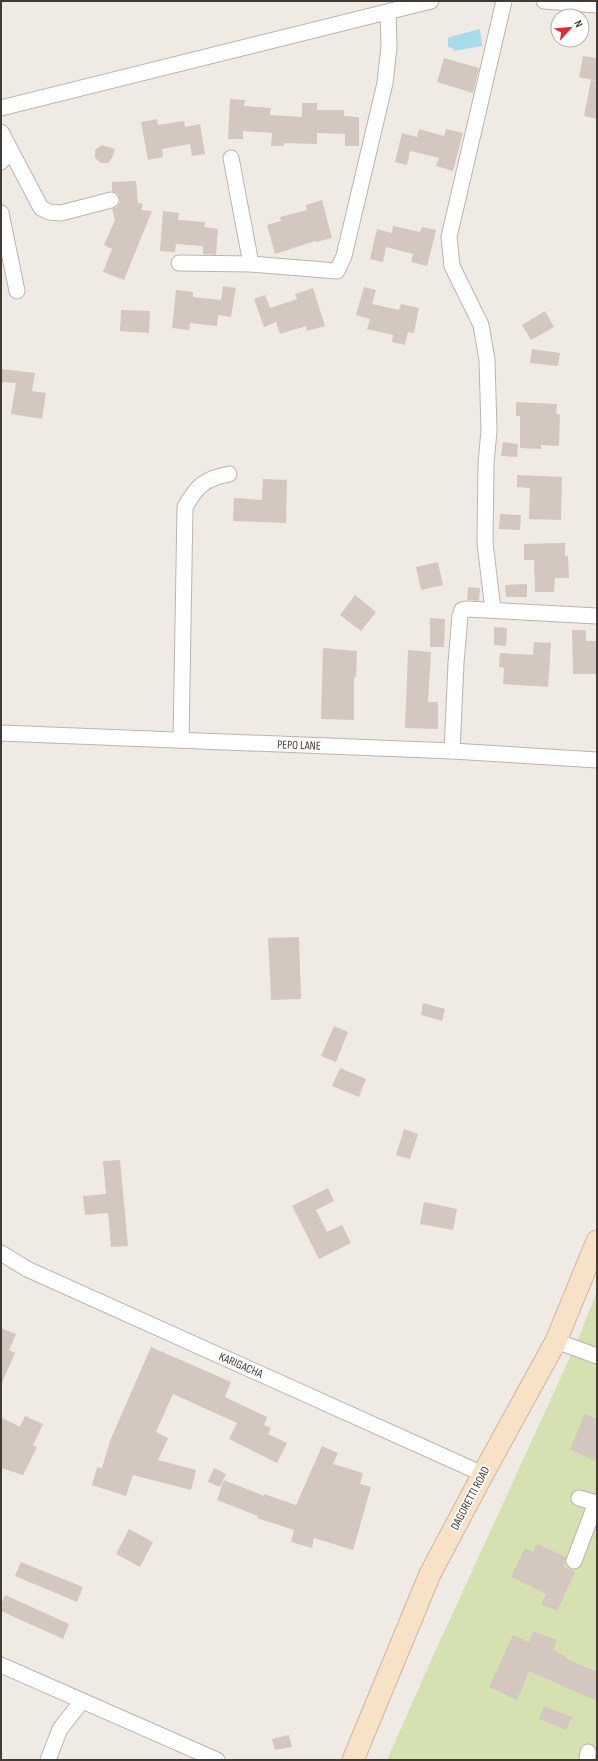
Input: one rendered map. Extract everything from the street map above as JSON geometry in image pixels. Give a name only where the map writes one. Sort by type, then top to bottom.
[{"type":"main road","name":"DAGORETTI ROAD","points":[[353,1760],[430,1574],[482,1474],[556,1340],[597,1241]]},
{"type":"street","points":[[1,108],[431,1]]},
{"type":"street","points":[[493,610],[485,543],[486,464],[489,431],[487,360],[481,325],[452,266],[449,237],[504,1]]},
{"type":"street","points":[[544,1],[597,5]]},
{"type":"street","points":[[179,263],[251,264],[337,271],[344,256],[385,83],[389,47],[388,12]]},
{"type":"street","points":[[1,132],[6,157],[41,208],[49,212],[60,213],[111,200]]},
{"type":"street","points":[[231,158],[251,264]]},
{"type":"street","points":[[1,212],[17,291]]},
{"type":"street","points":[[180,740],[185,507],[196,488],[215,477],[229,474]]},
{"type":"street","points":[[452,751],[456,663],[460,616],[462,610],[493,610],[597,616]]},
{"type":"street","name":"PEPO LANE","points":[[1,733],[452,751],[597,760]]},
{"type":"street","name":"KARIGACHA","points":[[1,1253],[27,1268],[482,1474]]},
{"type":"street","points":[[556,1340],[597,1356]]},
{"type":"street","points":[[574,1561],[596,1503],[579,1498]]},
{"type":"street","points":[[1,1665],[217,1760]]},
{"type":"street","points":[[48,1760],[60,1729],[82,1701]]},
{"type":"green space","points":[[597,1291],[597,1760],[387,1760],[577,1342]]},
{"type":"water","points":[[480,29],[482,46],[454,51],[452,48],[448,47],[448,38]]},
{"type":"building","points":[[583,56],[597,58],[597,81],[579,77]]},
{"type":"building","points":[[444,58],[479,68],[473,93],[437,82]]},
{"type":"building","points":[[591,80],[597,81],[597,119],[584,116]]},
{"type":"building","points":[[230,99],[245,100],[244,106],[271,108],[270,115],[302,117],[302,103],[317,103],[317,110],[344,110],[344,116],[359,117],[359,146],[345,146],[345,134],[317,133],[317,144],[284,143],[284,146],[271,146],[272,133],[243,131],[243,139],[228,139]]},
{"type":"building","points":[[157,119],[158,125],[184,121],[185,127],[200,124],[205,154],[192,156],[190,144],[162,149],[163,157],[148,160],[141,122]]},
{"type":"building","points":[[419,129],[444,136],[446,129],[463,133],[453,171],[436,166],[439,158],[410,151],[407,165],[395,162],[402,133],[417,137]]},
{"type":"building","points":[[102,145],[115,149],[112,158],[108,163],[101,163],[95,158],[95,150]]},
{"type":"building","points":[[136,181],[138,203],[143,204],[141,210],[152,211],[124,280],[103,272],[112,249],[104,245],[115,220],[112,209],[117,207],[120,202],[118,194],[112,191],[112,182]]},
{"type":"building","points":[[322,200],[332,238],[315,241],[275,254],[267,225],[281,221],[280,217],[307,210],[306,205]]},
{"type":"building","points":[[163,211],[179,213],[178,220],[205,222],[204,227],[218,229],[216,255],[203,254],[203,246],[176,244],[175,252],[160,251]]},
{"type":"building","points":[[393,226],[420,232],[422,227],[436,230],[427,266],[411,262],[413,254],[386,247],[383,262],[370,259],[377,229],[392,233]]},
{"type":"building","points":[[223,286],[236,288],[231,317],[218,315],[217,326],[190,323],[189,330],[172,328],[176,290],[193,292],[193,297],[221,300]]},
{"type":"building","points":[[364,287],[376,290],[372,304],[399,310],[401,304],[419,308],[414,333],[408,332],[405,345],[392,342],[393,335],[367,329],[370,319],[356,315]]},
{"type":"building","points":[[313,288],[325,326],[307,331],[306,326],[280,334],[276,322],[264,327],[254,299],[265,295],[270,308],[297,299],[295,294]]},
{"type":"building","points":[[121,310],[150,311],[149,333],[120,331]]},
{"type":"building","points":[[545,311],[554,327],[531,340],[522,325]]},
{"type":"building","points":[[532,349],[560,353],[558,366],[530,363]]},
{"type":"building","points":[[1,369],[35,373],[32,391],[46,393],[42,419],[11,414],[16,383],[1,382]]},
{"type":"building","points":[[516,402],[557,404],[556,414],[560,415],[559,446],[541,445],[541,449],[520,448],[520,416],[516,416]]},
{"type":"building","points":[[503,442],[518,444],[517,457],[501,456]]},
{"type":"building","points":[[517,475],[562,477],[561,520],[529,519],[530,488],[517,487]]},
{"type":"building","points":[[263,479],[287,480],[286,523],[233,521],[234,498],[262,500]]},
{"type":"building","points":[[500,514],[521,515],[520,530],[499,529]]},
{"type":"building","points":[[565,543],[565,556],[568,556],[569,578],[555,578],[554,592],[535,592],[534,560],[524,560],[524,544]]},
{"type":"building","points":[[438,562],[443,585],[421,590],[416,567]]},
{"type":"building","points":[[527,584],[527,597],[506,597],[505,585]]},
{"type":"building","points":[[468,587],[480,588],[479,601],[467,600]]},
{"type":"building","points":[[355,595],[376,612],[361,631],[340,615]]},
{"type":"building","points":[[430,618],[445,619],[444,647],[430,647]]},
{"type":"building","points":[[494,627],[507,628],[506,646],[494,645]]},
{"type":"building","points":[[572,630],[586,630],[586,641],[597,641],[597,674],[573,674]]},
{"type":"building","points":[[534,642],[551,643],[548,687],[503,684],[504,668],[499,667],[500,653],[533,655]]},
{"type":"building","points":[[323,648],[357,651],[356,677],[354,677],[354,720],[321,719]]},
{"type":"building","points":[[408,650],[431,652],[428,702],[438,702],[438,729],[405,728]]},
{"type":"building","points":[[299,937],[301,999],[271,1000],[268,938]]},
{"type":"building","points":[[423,1003],[445,1009],[442,1021],[421,1015]]},
{"type":"building","points":[[334,1026],[348,1032],[336,1062],[321,1056]]},
{"type":"building","points":[[340,1068],[366,1079],[359,1097],[332,1086]]},
{"type":"building","points":[[404,1129],[418,1134],[410,1159],[396,1155]]},
{"type":"building","points":[[120,1160],[128,1246],[111,1247],[108,1213],[85,1215],[83,1196],[106,1194],[103,1161]]},
{"type":"building","points":[[328,1188],[334,1201],[316,1210],[327,1232],[342,1225],[351,1243],[319,1259],[292,1206]]},
{"type":"building","points":[[424,1202],[457,1209],[453,1230],[420,1224]]},
{"type":"building","points":[[1,1328],[16,1334],[9,1350],[15,1353],[1,1385]]},
{"type":"building","points":[[151,1347],[231,1382],[225,1397],[267,1417],[264,1425],[271,1428],[268,1434],[287,1443],[277,1463],[229,1439],[237,1423],[173,1394],[156,1432],[168,1438],[158,1460],[196,1470],[191,1490],[133,1475],[126,1496],[92,1485],[97,1467],[102,1468],[110,1441]]},
{"type":"building","points":[[585,1414],[597,1419],[597,1462],[570,1449]]},
{"type":"building","points":[[25,1416],[43,1424],[33,1445],[37,1447],[23,1475],[1,1468],[1,1417],[20,1427]]},
{"type":"building","points":[[322,1446],[338,1453],[333,1464],[363,1473],[360,1484],[371,1487],[353,1550],[314,1538],[312,1548],[291,1542],[294,1530],[257,1518],[258,1516],[217,1500],[224,1480],[264,1496],[264,1494],[296,1505]]},
{"type":"building","points":[[214,1468],[226,1474],[220,1487],[208,1482]]},
{"type":"building","points":[[129,1529],[153,1542],[140,1567],[116,1554]]},
{"type":"building","points":[[537,1544],[566,1557],[564,1567],[575,1572],[557,1611],[541,1604],[546,1594],[511,1577],[525,1548],[533,1552]]},
{"type":"building","points":[[21,1562],[83,1587],[77,1602],[15,1576]]},
{"type":"building","points":[[5,1595],[69,1624],[63,1639],[1,1611],[1,1605]]},
{"type":"building","points":[[533,1631],[557,1640],[553,1650],[565,1656],[565,1658],[597,1672],[597,1701],[529,1671],[517,1700],[489,1687],[513,1635],[529,1642]]},
{"type":"building","points":[[544,1706],[572,1717],[566,1730],[539,1719]]},
{"type":"building","points":[[289,1735],[292,1747],[275,1750],[272,1739]]}]
